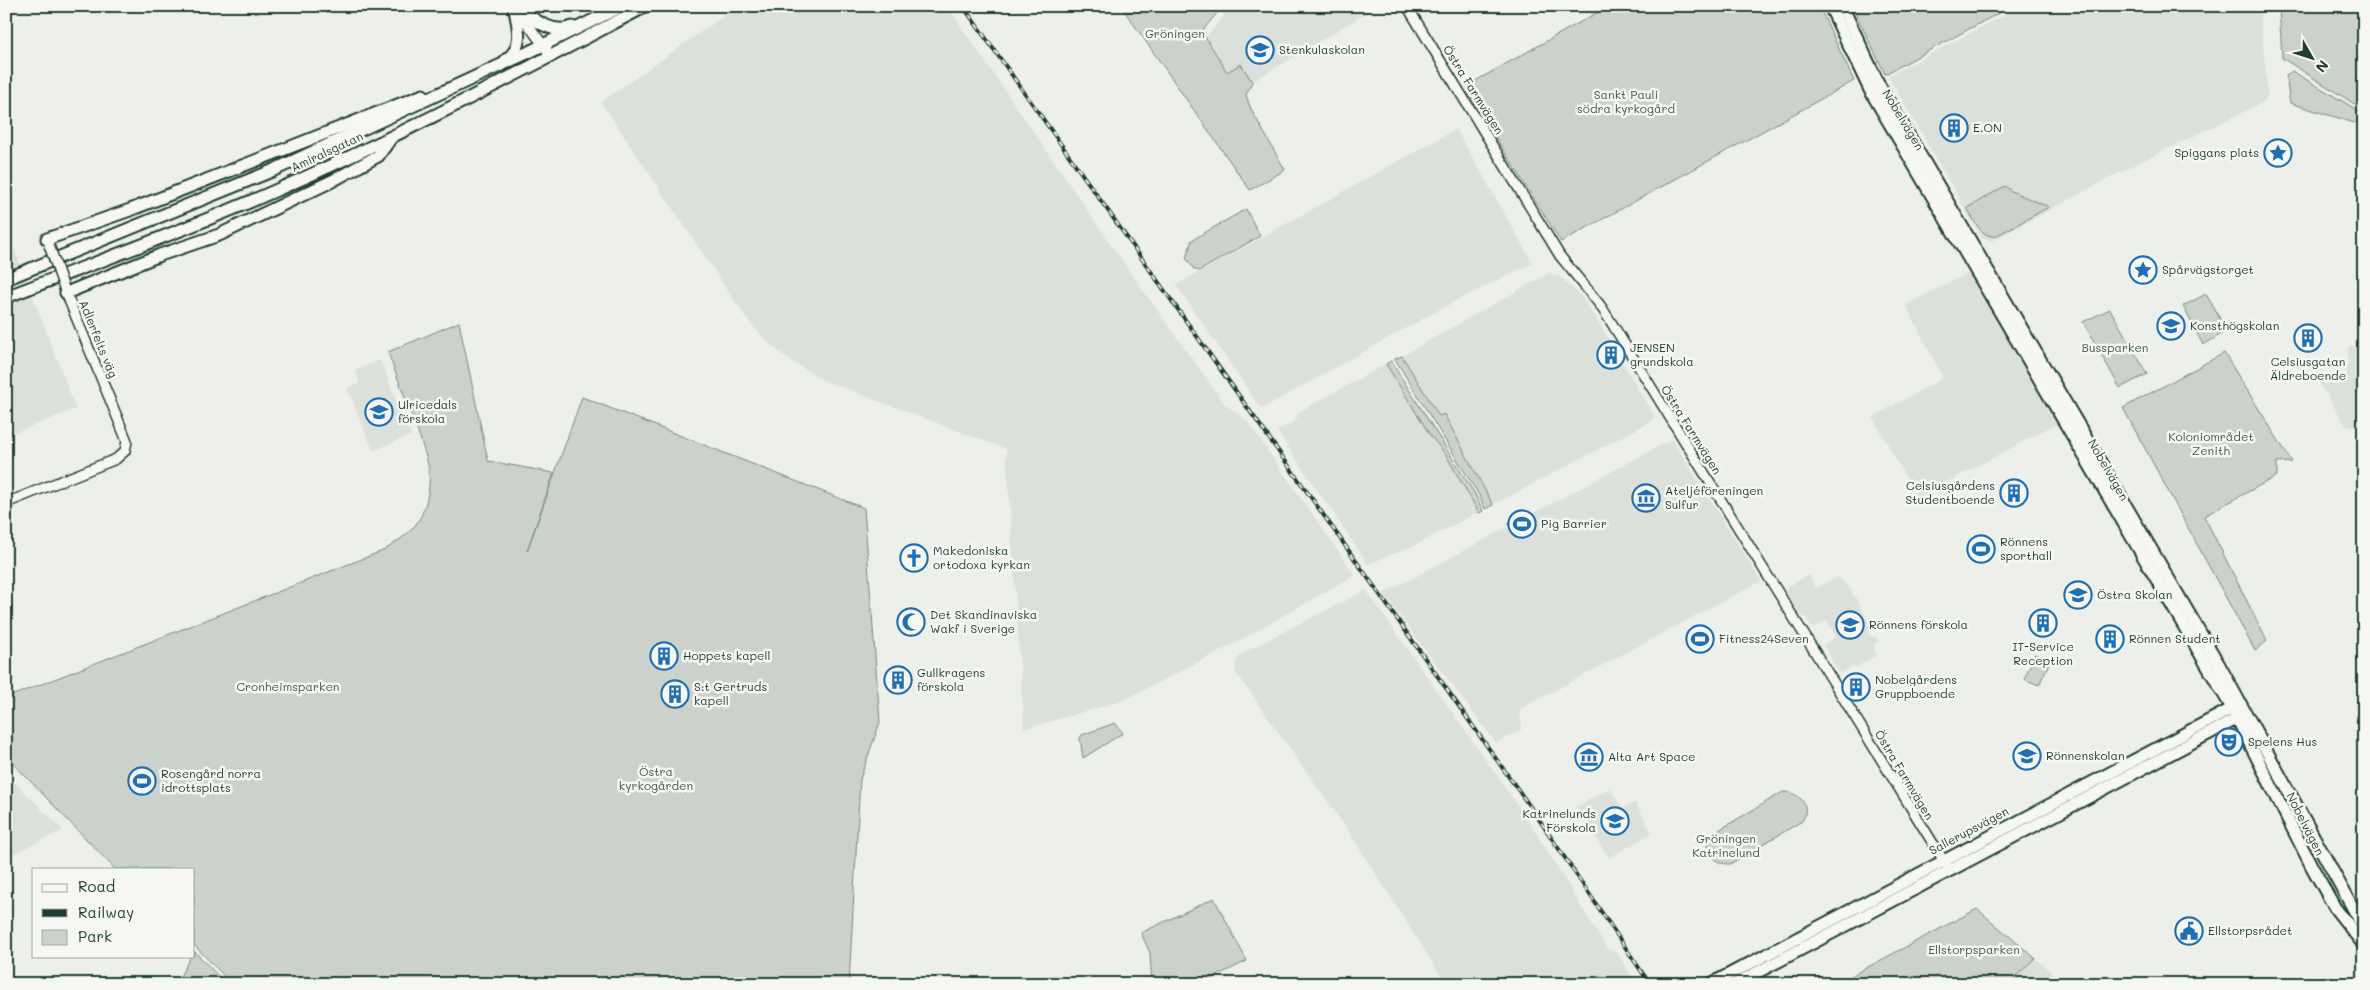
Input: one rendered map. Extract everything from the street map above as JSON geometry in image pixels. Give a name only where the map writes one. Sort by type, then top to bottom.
[{"type":"main road","points":[[515,6],[541,24],[564,30],[617,8]]},
{"type":"main road","points":[[48,242],[305,139],[492,70],[511,57],[517,48],[519,37],[515,6]]},
{"type":"main road","name":"Amiralsgatan","points":[[6,297],[269,194],[392,137],[552,57],[646,6]]},
{"type":"main road","name":"Nobelvägen","points":[[1830,6],[1870,90],[2239,711],[2312,867],[2335,908],[2364,945]]},
{"type":"main road","name":"Nobelvägen","points":[[1842,6],[1879,85],[2000,288],[2364,928]]},
{"type":"main road","name":"Amiralsgatan","points":[[6,279],[274,170],[492,70],[617,8]]},
{"type":"main road","points":[[65,290],[218,235],[332,181],[378,156],[392,137]]},
{"type":"main road","name":"Sallerupsvägen","points":[[1711,984],[1946,866],[2239,711]]},
{"type":"main road","name":"Sallerupsvägen","points":[[1735,984],[1946,866]]},
{"type":"street","points":[[515,6],[552,57]]},
{"type":"street","name":"Östra Farmvägen","points":[[1407,6],[1560,256],[1600,305],[1611,322],[1946,866]]},
{"type":"street","name":"Adlerfelts väg","points":[[6,502],[116,459],[126,448],[127,441],[123,429],[65,290],[48,242]]},
{"type":"shaded area","points":[[738,6],[947,6],[1132,275],[1224,403],[1247,421],[1355,575],[1230,646],[1122,701],[1024,729],[1006,449],[823,380],[789,360],[771,345],[749,322],[601,102]]},
{"type":"shaded area","name":"Stenkulaskolan","points":[[1232,6],[1378,6],[1252,82],[1241,64],[1227,72],[1207,36]]},
{"type":"shaded area","points":[[2022,6],[2259,6],[2268,94],[2262,103],[2140,162],[1992,241],[1982,238],[1888,76]]},
{"type":"shaded area","points":[[1456,129],[1533,263],[1446,306],[1261,409],[1176,285]]},
{"type":"shaded area","points":[[6,227],[76,409],[6,436]]},
{"type":"shaded area","points":[[1972,271],[2060,422],[1917,498],[1873,417],[1943,378],[1906,305]]},
{"type":"shaded area","points":[[1549,273],[1559,276],[1579,294],[1654,415],[1653,420],[1493,505],[1445,414],[1440,417],[1402,356]]},
{"type":"shaded area","points":[[2349,346],[2364,346],[2364,426],[2346,426],[2315,377],[2346,376]]},
{"type":"shaded area","name":"Ulricedals förskola","points":[[380,360],[411,435],[373,451],[347,388],[360,383],[355,370]]},
{"type":"shaded area","points":[[1386,364],[1430,435],[1446,455],[1478,512],[1418,544],[1368,564],[1277,431],[1295,421],[1299,412]]},
{"type":"shaded area","points":[[1672,439],[1761,581],[1520,709],[1522,729],[1496,743],[1383,594]]},
{"type":"shaded area","name":"Rönnens förskola","points":[[1809,575],[1816,588],[1837,577],[1850,588],[1872,628],[1868,631],[1871,637],[1875,636],[1879,641],[1875,643],[1874,650],[1877,655],[1855,668],[1854,666],[1840,674],[1823,645],[1836,637],[1827,621],[1813,629],[1805,616],[1801,618],[1786,592],[1787,587]]},
{"type":"shaded area","points":[[1366,590],[1531,824],[1607,949],[1617,953],[1637,984],[1446,984],[1347,829],[1235,671],[1236,661],[1244,652]]},
{"type":"shaded area","points":[[6,774],[63,830],[6,857]]},
{"type":"shaded area","name":"Katrinelunds Förskola","points":[[1610,788],[1623,809],[1635,802],[1652,833],[1609,858],[1576,807]]},
{"type":"shaded area","points":[[2035,958],[2064,984],[2016,984],[2014,978]]},
{"type":"green space","name":"Gröningen","points":[[1121,6],[1223,6],[1202,31],[1227,72],[1241,64],[1252,82],[1246,95],[1251,109],[1285,170],[1250,190]]},
{"type":"green space","name":"Sankt Pauli södra kyrkogård","points":[[1609,6],[1819,6],[1854,81],[1561,242],[1468,93],[1470,84]]},
{"type":"green space","points":[[1852,6],[2012,6],[1885,74]]},
{"type":"green space","points":[[2279,6],[2364,6],[2364,110],[2282,58]]},
{"type":"green space","points":[[2292,71],[2364,114],[2364,126],[2290,103],[2286,76]]},
{"type":"green space","points":[[2005,186],[2011,191],[2049,207],[1996,236],[1991,236],[1978,227],[1967,208]]},
{"type":"green space","points":[[1246,209],[1260,236],[1199,271],[1194,269],[1186,258],[1192,240]]},
{"type":"green space","points":[[2206,294],[2227,331],[2203,345],[2183,306]]},
{"type":"green space","name":"Bussparken","points":[[2110,309],[2147,374],[2120,388],[2083,322]]},
{"type":"green space","name":"Östra kyrkogården","points":[[459,322],[488,461],[554,473],[527,551],[582,397],[864,508],[880,722],[860,779],[849,984],[232,984],[195,946],[195,868],[114,868],[6,756],[6,698],[385,550],[410,531],[424,510],[429,486],[429,471],[420,437],[388,352]]},
{"type":"green space","name":"Koloniområdet Zenith","points":[[2224,353],[2292,462],[2277,463],[2277,476],[2204,516],[2267,641],[2255,651],[2123,408]]},
{"type":"green space","points":[[1402,356],[1439,416],[1444,414],[1493,505],[1485,509],[1479,495],[1395,359]]},
{"type":"green space","points":[[1391,361],[1475,494],[1483,511],[1479,513],[1446,455],[1430,435],[1386,364]]},
{"type":"green space","name":"Pig Barrier","points":[[1528,512],[1535,525],[1515,536],[1508,523]]},
{"type":"green space","points":[[2035,654],[2050,661],[2039,685],[2024,679]]},
{"type":"green space","points":[[1115,723],[1123,733],[1083,758],[1080,738],[1082,735]]},
{"type":"green space","name":"Gröningen Katrinelund","points":[[1783,792],[1794,794],[1802,800],[1805,805],[1805,815],[1802,821],[1730,864],[1719,862],[1711,856],[1707,847],[1709,836]]},
{"type":"green space","points":[[1214,898],[1247,961],[1200,984],[1152,984],[1150,953],[1141,933]]},
{"type":"green space","name":"Ellstorpsparken","points":[[1977,909],[2035,958],[2014,978],[2016,984],[1836,984]]},
{"type":"green space","points":[[195,952],[226,984],[176,984],[190,958],[195,958]]},
{"type":"railway","points":[[963,6],[1538,818],[1650,984]]},
{"type":"place","name":"Stenkulaskolan","points":[[1260,50]]},
{"type":"place","name":"E.ON","points":[[1954,128]]},
{"type":"place","name":"Spiggans plats","points":[[2278,153]]},
{"type":"place","name":"Spårvägstorget","points":[[2143,270]]},
{"type":"place","name":"Konsthögskolan","points":[[2171,326]]},
{"type":"place","name":"Celsiusgatan Äldreboende","points":[[2308,338]]},
{"type":"place","name":"JENSEN grundskola","points":[[1611,355]]},
{"type":"place","name":"Ulricedals förskola","points":[[379,412]]},
{"type":"place","name":"Celsiusgårdens Studentboende","points":[[2014,493]]},
{"type":"place","name":"Ateljéföreningen Sulfur","points":[[1646,498]]},
{"type":"place","name":"Pig Barrier","points":[[1522,524]]},
{"type":"place","name":"Rönnens sporthall","points":[[1981,549]]},
{"type":"place","name":"Makedoniska ortodoxa kyrkan","points":[[914,558]]},
{"type":"place","name":"Östra Skolan","points":[[2078,595]]},
{"type":"place","name":"Det Skandinaviska Wakf i Sverige","points":[[911,622]]},
{"type":"place","name":"IT-Service Reception","points":[[2043,623]]},
{"type":"place","name":"Rönnens förskola","points":[[1850,625]]},
{"type":"place","name":"Fitness24Seven","points":[[1700,639]]},
{"type":"place","name":"Rönnen Student","points":[[2110,639]]},
{"type":"place","name":"Hoppets kapell","points":[[664,656]]},
{"type":"place","name":"Gullkragens förskola","points":[[898,680]]},
{"type":"place","name":"Nobelgårdens Gruppboende","points":[[1856,687]]},
{"type":"place","name":"S:t Gertruds kapell","points":[[675,694]]},
{"type":"place","name":"Spelens Hus","points":[[2229,742]]},
{"type":"place","name":"Rönnenskolan","points":[[2027,756]]},
{"type":"place","name":"Alta Art Space","points":[[1589,757]]},
{"type":"place","name":"Rosengård norra idrottsplats","points":[[142,781]]},
{"type":"place","name":"Katrinelunds Förskola","points":[[1615,821]]},
{"type":"place","name":"Ellstorpsrådet","points":[[2189,931]]},
{"type":"park label","name":"Cronheimsparken","points":[[288,687]]}]
